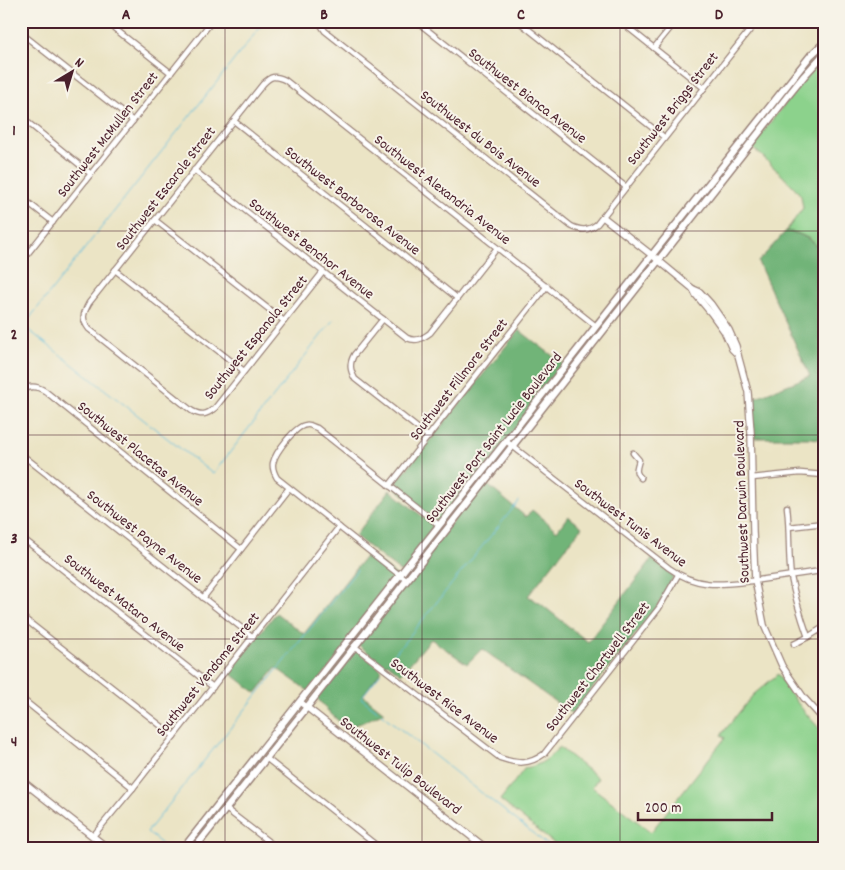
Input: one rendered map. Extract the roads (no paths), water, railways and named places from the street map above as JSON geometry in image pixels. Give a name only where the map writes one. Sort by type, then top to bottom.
[{"type":"main road","name":"Southwest Port Saint Lucie Boulevard","points":[[184,849],[652,255],[811,55],[824,43]]},
{"type":"main road","name":"Southwest Port Saint Lucie Boulevard","points":[[194,849],[658,260],[804,76],[824,54]]},
{"type":"main road","points":[[740,158],[743,141]]},
{"type":"main road","points":[[593,344],[596,326]]},
{"type":"street","points":[[105,21],[171,73]]},
{"type":"street","name":"Southwest du Bois Avenue","points":[[320,21],[325,31],[571,226],[585,230],[597,224],[626,187]]},
{"type":"street","name":"Southwest Bianca Avenue","points":[[416,21],[626,187]]},
{"type":"street","points":[[518,21],[664,137]]},
{"type":"street","points":[[620,21],[704,88]]},
{"type":"street","points":[[654,48],[676,21]]},
{"type":"street","name":"Southwest Briggs Street","points":[[626,187],[757,21]]},
{"type":"street","name":"Southwest McMullen Street","points":[[21,262],[210,22]]},
{"type":"street","points":[[21,33],[133,121]]},
{"type":"street","name":"Southwest Escarole Street","points":[[204,414],[192,411],[89,329],[83,319],[84,312],[89,303],[194,170],[263,84],[272,77]]},
{"type":"street","name":"Southwest Alexandria Avenue","points":[[272,77],[285,80],[596,326]]},
{"type":"street","points":[[21,117],[91,174]]},
{"type":"street","name":"Southwest Barbarosa Avenue","points":[[234,121],[457,298]]},
{"type":"street","name":"Southwest Benchor Avenue","points":[[194,170],[406,338],[417,340],[430,333],[457,298]]},
{"type":"street","points":[[21,197],[53,222]]},
{"type":"street","name":"Southwest Darwin Boulevard","points":[[603,217],[693,289],[696,296],[720,325],[732,348],[738,355],[748,392],[755,580],[764,625],[782,666],[804,698],[824,720]]},
{"type":"street","points":[[155,220],[284,321]]},
{"type":"street","points":[[457,298],[497,248]]},
{"type":"street","points":[[115,270],[244,371]]},
{"type":"street","name":"Southwest Espanola Street","points":[[204,414],[215,408],[323,272]]},
{"type":"street","name":"Southwest Fillmore Street","points":[[389,486],[547,286]]},
{"type":"street","points":[[383,319],[351,360],[350,367],[352,373],[356,379],[429,436]]},
{"type":"street","name":"Southwest Placetas Avenue","points":[[21,390],[33,386],[45,391],[241,549]]},
{"type":"street","points":[[406,580],[277,478],[274,473],[273,462],[276,455],[299,427],[310,425],[317,428],[439,525]]},
{"type":"street","name":"Southwest Tunis Avenue","points":[[506,441],[678,575],[710,584],[727,584],[824,572]]},
{"type":"street","points":[[633,453],[639,460],[636,472],[641,478]]},
{"type":"street","name":"Southwest Payne Avenue","points":[[21,454],[253,637]]},
{"type":"street","points":[[824,459],[824,468]]},
{"type":"street","points":[[752,478],[800,473],[824,474]]},
{"type":"street","points":[[203,598],[290,488]]},
{"type":"street","points":[[787,507],[791,576],[797,606],[808,637]]},
{"type":"street","points":[[789,527],[824,523]]},
{"type":"street","name":"Southwest Vendome Street","points":[[93,836],[214,687],[339,527]]},
{"type":"street","name":"Southwest Mataro Avenue","points":[[21,537],[214,687]]},
{"type":"street","name":"Southwest Chartwell Street","points":[[526,762],[544,754],[659,608],[678,575]]},
{"type":"street","points":[[21,616],[174,736]]},
{"type":"street","points":[[794,644],[824,627]]},
{"type":"street","name":"Southwest Rice Avenue","points":[[354,646],[500,758],[514,763],[526,762]]},
{"type":"street","points":[[21,698],[133,788]]},
{"type":"street","name":"Southwest Tulip Boulevard","points":[[300,702],[487,849]]},
{"type":"street","points":[[266,758],[381,849]]},
{"type":"street","points":[[21,780],[109,849]]},
{"type":"street","points":[[226,809],[278,849]]},
{"type":"waterway","points":[[21,329],[265,21]]},
{"type":"waterway","points":[[21,324],[213,474],[333,320]]},
{"type":"waterway","points":[[389,661],[519,501]]},
{"type":"waterway","points":[[168,849],[147,832],[357,570]]},
{"type":"waterway","points":[[380,674],[361,698],[553,849]]}]
